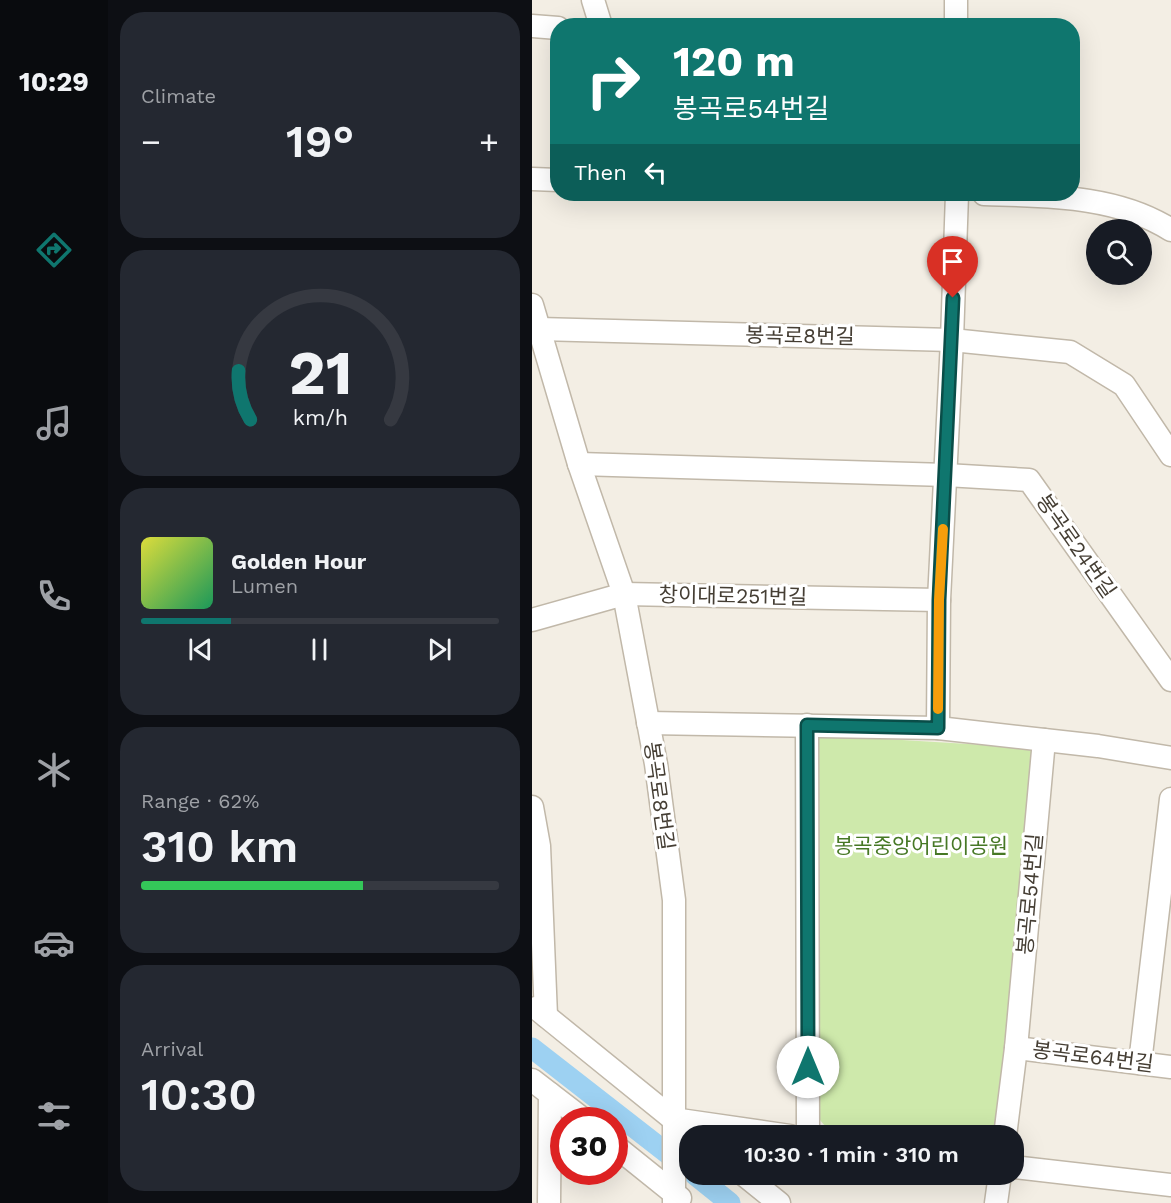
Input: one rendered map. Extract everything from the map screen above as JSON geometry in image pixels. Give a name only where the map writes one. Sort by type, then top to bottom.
[{"type":"street","points":[[593,0],[599,18]]},
{"type":"street","points":[[956,0],[956,18]]},
{"type":"street","points":[[532,26],[550,27]]},
{"type":"street","points":[[532,179],[550,180]]},
{"type":"street","points":[[1080,199],[1091,200],[1154,219],[1171,230]]},
{"type":"street","points":[[938,728],[939,600],[957,201]]},
{"type":"street","name":"봉곡로8번길","points":[[532,304],[579,464],[624,594],[656,764],[674,900],[680,1125]]},
{"type":"street","name":"봉곡로8번길","points":[[539,329],[952,340]]},
{"type":"street","points":[[952,340],[1070,352],[1123,385],[1171,455]]},
{"type":"street","points":[[579,464],[946,475]]},
{"type":"street","name":"봉곡로24번길","points":[[946,475],[1029,480],[1171,680]]},
{"type":"street","name":"창이대로251번길","points":[[532,620],[624,594],[939,600]]},
{"type":"street","points":[[648,723],[938,728],[1171,758]]},
{"type":"street","points":[[807,725],[808,1125]]},
{"type":"street","name":"봉곡로54번길","points":[[1006,1125],[1016,1048],[1044,740]]},
{"type":"street","points":[[1140,1063],[1171,799]]},
{"type":"street","points":[[532,807],[539,846],[539,1011],[679,1130]]},
{"type":"street","name":"봉곡로64번길","points":[[1016,1048],[1171,1067]]},
{"type":"street","points":[[532,1080],[567,1107]]},
{"type":"street","points":[[549,1203],[550,1094]]},
{"type":"street","name":"봉곡로8번길","points":[[677,1195],[679,1152]]},
{"type":"street","points":[[628,1156],[677,1195]]},
{"type":"street","points":[[1024,1168],[1171,1185]]},
{"type":"street","points":[[757,1185],[779,1203]]},
{"type":"street","points":[[996,1203],[998,1185]]},
{"type":"green space","name":"봉곡중앙어린이공원","points":[[819,735],[1034,748],[996,1125],[824,1125],[820,1120]]},
{"type":"waterway","points":[[532,1048],[679,1162]]},
{"type":"waterway","points":[[708,1185],[730,1203]]},
{"type":"slow traffic","points":[[938,709],[939,600],[943,529]]},
{"type":"route","points":[[808,1067],[807,725],[938,728],[939,600],[953,298]]}]
